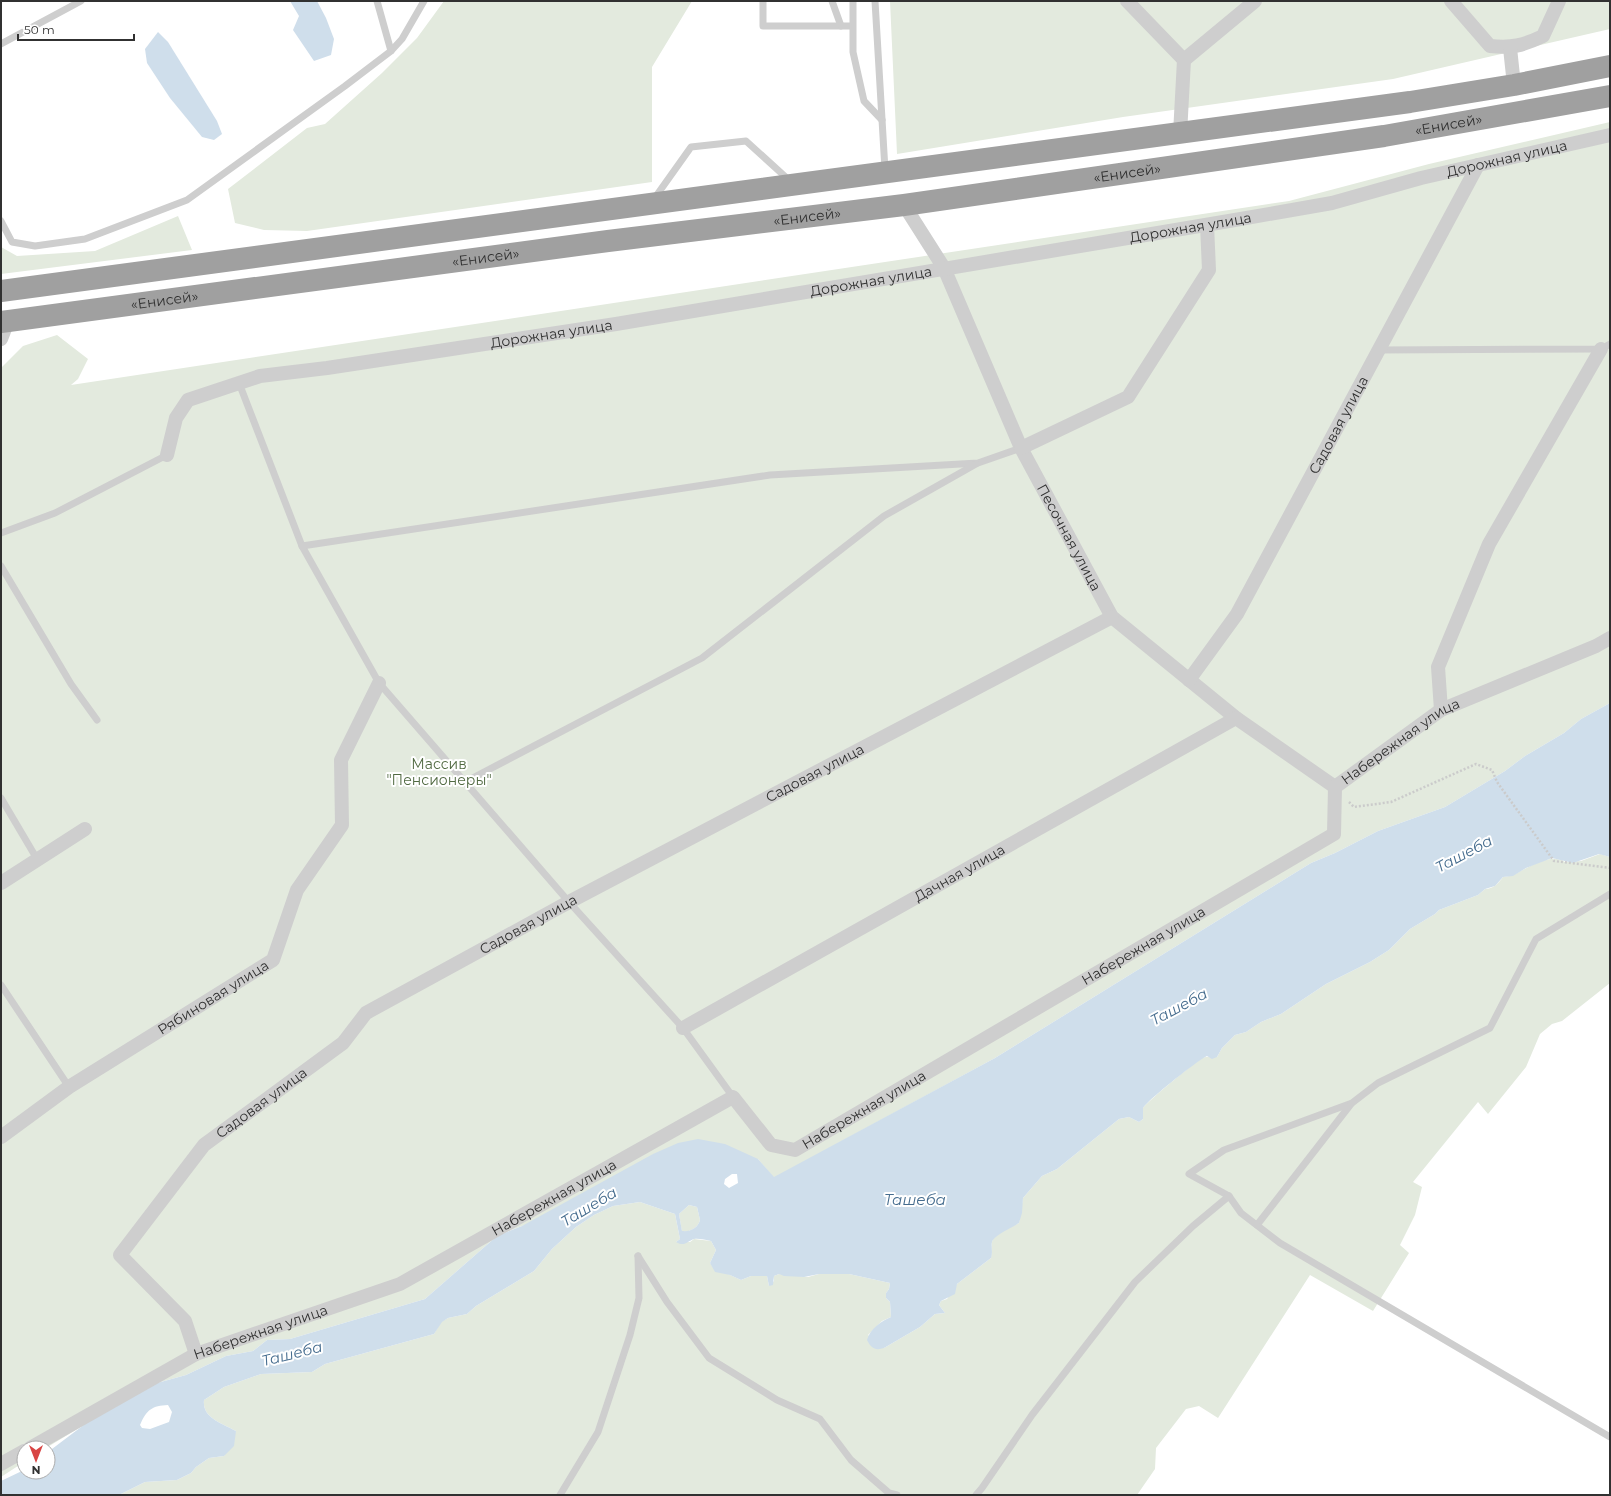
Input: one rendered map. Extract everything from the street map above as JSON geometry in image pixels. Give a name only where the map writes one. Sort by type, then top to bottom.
[{"type":"highway","name":"«Енисей»","points":[[1,292],[651,203],[885,174],[1410,102],[1514,86],[1610,66]]},
{"type":"highway","name":"«Енисей»","points":[[3,328],[600,242],[904,206],[1384,136],[1610,96]]},
{"type":"street","points":[[1127,1],[1184,60],[1180,134]]},
{"type":"street","points":[[1184,60],[1255,1]]},
{"type":"street","points":[[1451,1],[1490,46],[1510,48],[1523,45],[1543,36],[1559,1]]},
{"type":"street","points":[[1510,48],[1514,86]]},
{"type":"street","name":"Дорожная улица","points":[[167,454],[176,418],[188,400],[260,376],[335,367],[616,324],[1332,203],[1421,178],[1610,134]]},
{"type":"street","name":"Садовая улица","points":[[1189,680],[1237,614],[1478,165]]},
{"type":"street","name":"Песочная улица","points":[[904,206],[944,268],[1021,448],[1112,616],[1236,718],[1335,787]]},
{"type":"street","points":[[1021,448],[1128,397],[1209,270],[1207,225]]},
{"type":"street","points":[[1441,710],[1438,666],[1489,544],[1606,347]]},
{"type":"street","name":"Садовая улица","points":[[196,1354],[185,1321],[120,1255],[204,1145],[343,1042],[366,1013],[569,902],[1112,616]]},
{"type":"street","name":"Набережная улица","points":[[44,1440],[196,1354],[400,1284],[734,1097],[771,1144],[795,1150],[1334,834],[1335,787],[1441,710],[1596,646],[1610,638]]},
{"type":"street","name":"Рябиновая улица","points":[[1,1137],[69,1087],[273,960],[297,890],[342,825],[341,760],[379,683]]},
{"type":"street","name":"Дачная улица","points":[[683,1028],[1236,718]]},
{"type":"street","points":[[1,883],[85,828]]},
{"type":"street","points":[[1,1464],[16,1456]]},
{"type":"lane","points":[[1,44],[81,1]]},
{"type":"lane","points":[[377,1],[391,51]]},
{"type":"lane","points":[[1,221],[12,242],[35,246],[85,240],[187,200],[391,51],[402,39],[424,1]]},
{"type":"lane","points":[[763,1],[763,26],[852,26]]},
{"type":"lane","points":[[832,1],[841,26]]},
{"type":"lane","points":[[853,1],[853,52],[864,101],[882,120]]},
{"type":"lane","points":[[875,1],[885,174]]},
{"type":"lane","points":[[651,203],[691,146],[746,141],[795,185]]},
{"type":"lane","points":[[1378,350],[1606,347]]},
{"type":"lane","points":[[239,383],[302,546],[379,683],[569,902],[683,1028],[734,1097]]},
{"type":"lane","points":[[465,782],[702,658],[884,516],[978,462],[1021,448]]},
{"type":"lane","points":[[1,533],[55,513],[167,454]]},
{"type":"lane","points":[[302,546],[770,475],[978,462]]},
{"type":"lane","points":[[1,566],[71,684],[97,720]]},
{"type":"lane","points":[[1,798],[37,859]]},
{"type":"lane","points":[[1257,1225],[1352,1103],[1378,1083],[1490,1028],[1536,939],[1610,894]]},
{"type":"lane","points":[[1,985],[69,1087]]},
{"type":"lane","points":[[1352,1103],[1224,1150],[1189,1174],[1229,1196],[1241,1213],[1280,1243],[1610,1437]]},
{"type":"lane","points":[[976,1495],[1032,1415],[1135,1282],[1193,1226],[1229,1196]]},
{"type":"lane","points":[[560,1495],[598,1432],[630,1335],[639,1298],[638,1256],[667,1302],[709,1358],[777,1400],[820,1419],[851,1460],[889,1493],[897,1495]]},
{"type":"path","points":[[1335,787],[1354,807],[1391,802],[1476,764],[1492,770],[1498,782],[1554,861],[1610,868]]},
{"type":"green space","points":[[444,1],[692,1],[652,67],[652,182],[307,231],[264,230],[235,223],[228,189],[307,128],[325,124],[382,73],[417,38]]},
{"type":"green space","points":[[890,1],[1610,1],[1610,29],[1393,79],[1123,117],[897,154]]},
{"type":"green space","name":"Массив \"Пенсионеры\"","points":[[1610,122],[1610,703],[1581,719],[1564,733],[1445,807],[1378,831],[1335,853],[1311,863],[995,1058],[774,1178],[758,1159],[522,1226],[497,1236],[425,1299],[290,1339],[267,1340],[253,1351],[226,1356],[186,1375],[150,1385],[56,1442],[56,1440],[16,1440],[16,1467],[1,1477],[1,368],[23,346],[57,335],[88,359],[78,379],[71,385],[1289,201],[1429,164]]},
{"type":"green space","points":[[178,216],[192,250],[1,274],[1,247],[17,256],[95,251]]},
{"type":"green space","points":[[1600,854],[1610,857],[1610,983],[1562,1021],[1552,1024],[1540,1034],[1526,1067],[1488,1114],[1478,1102],[1413,1182],[1422,1187],[1415,1215],[1400,1245],[1409,1253],[1373,1311],[1310,1275],[1218,1418],[1199,1406],[1186,1409],[1156,1448],[1155,1469],[1137,1495],[119,1495],[145,1482],[177,1480],[191,1473],[196,1467],[209,1458],[224,1456],[236,1431],[210,1416],[204,1406],[204,1400],[224,1387],[261,1374],[312,1372],[325,1364],[434,1334],[441,1322],[448,1318],[467,1314],[476,1306],[534,1271],[552,1249],[576,1227],[594,1215],[613,1206],[640,1202],[675,1214],[680,1239],[676,1242],[690,1242],[694,1239],[711,1241],[716,1250],[710,1263],[713,1267],[741,1280],[751,1276],[767,1276],[769,1286],[774,1281],[774,1276],[779,1274],[808,1277],[819,1274],[849,1274],[890,1283],[889,1289],[886,1293],[886,1298],[890,1302],[891,1317],[882,1321],[868,1335],[884,1348],[920,1327],[935,1314],[945,1313],[939,1305],[941,1301],[947,1299],[957,1284],[991,1258],[993,1239],[1008,1228],[1019,1223],[1023,1198],[1042,1176],[1057,1169],[1119,1119],[1129,1117],[1139,1122],[1143,1119],[1143,1108],[1153,1098],[1202,1058],[1217,1057],[1222,1048],[1235,1035],[1246,1032],[1261,1022],[1281,1014],[1326,984],[1370,962],[1389,950],[1410,929],[1439,910],[1478,895],[1485,889],[1495,886],[1503,877],[1514,875],[1533,864],[1547,860],[1559,859],[1565,862],[1581,861]]},
{"type":"green space","points":[[689,1205],[697,1207],[700,1220],[693,1229],[682,1232],[679,1214]]},
{"type":"water","points":[[290,1],[317,1],[326,18],[334,39],[331,55],[314,61],[293,30],[299,16]]},
{"type":"water","points":[[158,32],[168,42],[217,121],[222,134],[214,140],[202,137],[170,98],[147,63],[145,49]]},
{"type":"water","name":"Ташеба","points":[[1610,703],[1610,857],[1599,854],[1573,863],[1552,858],[1526,868],[1513,876],[1503,877],[1495,886],[1485,889],[1478,895],[1439,910],[1410,929],[1389,950],[1370,962],[1326,984],[1281,1014],[1261,1022],[1246,1032],[1235,1035],[1222,1048],[1217,1057],[1212,1059],[1207,1056],[1202,1059],[1154,1097],[1143,1108],[1143,1119],[1139,1122],[1129,1117],[1119,1119],[1057,1169],[1042,1176],[1023,1198],[1022,1213],[1019,1223],[993,1239],[991,1258],[957,1284],[955,1294],[941,1301],[939,1305],[945,1313],[935,1314],[920,1327],[884,1348],[874,1348],[867,1340],[868,1336],[876,1326],[891,1317],[890,1302],[886,1298],[886,1293],[889,1289],[890,1283],[849,1274],[819,1274],[804,1277],[784,1276],[779,1274],[774,1276],[773,1285],[769,1286],[767,1276],[751,1276],[741,1280],[730,1275],[715,1272],[710,1263],[716,1250],[711,1241],[694,1239],[685,1244],[676,1242],[680,1239],[675,1214],[640,1202],[613,1206],[594,1215],[576,1227],[552,1249],[534,1271],[476,1306],[467,1314],[448,1318],[442,1322],[434,1334],[325,1364],[312,1372],[261,1374],[224,1387],[204,1400],[204,1406],[210,1416],[236,1431],[234,1446],[224,1456],[209,1458],[196,1467],[191,1473],[177,1480],[145,1482],[119,1495],[1,1495],[1,1481],[16,1474],[16,1480],[56,1480],[56,1446],[93,1418],[150,1385],[186,1375],[226,1356],[253,1351],[267,1340],[290,1339],[425,1299],[497,1236],[522,1226],[653,1154],[678,1143],[698,1139],[725,1144],[758,1159],[774,1177],[995,1058],[1311,863],[1335,853],[1378,831],[1445,807],[1564,733],[1581,719]],"holes":[[[732,1174],[737,1174],[738,1183],[729,1188],[724,1184],[725,1179]],[[689,1205],[697,1207],[700,1220],[693,1229],[682,1231],[679,1214]],[[168,1405],[172,1412],[169,1422],[150,1429],[142,1428],[140,1425],[145,1415],[151,1409],[158,1406]]]}]
